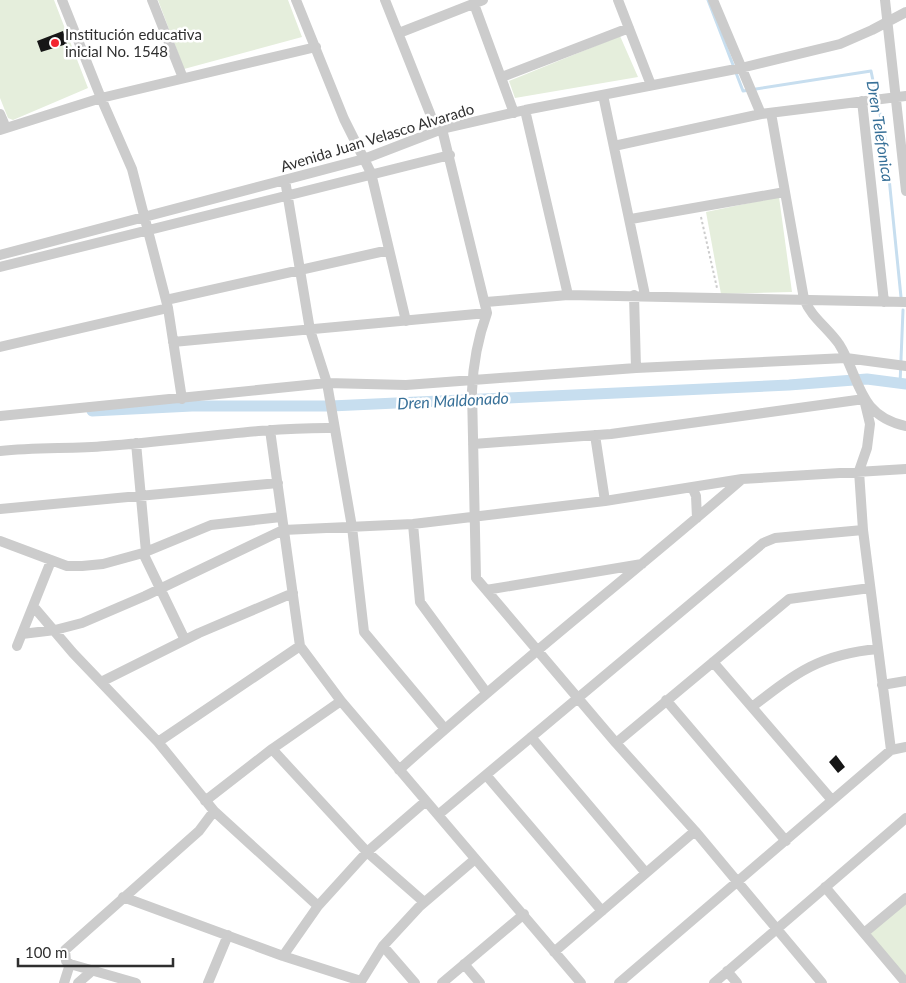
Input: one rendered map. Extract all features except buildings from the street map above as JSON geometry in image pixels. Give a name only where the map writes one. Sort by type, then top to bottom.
[{"type":"street","points":[[62,0],[132,169],[167,304],[182,399]]},
{"type":"street","points":[[152,0],[183,78]]},
{"type":"street","points":[[296,0],[344,119],[371,173],[406,321]]},
{"type":"street","points":[[385,0],[450,155],[487,308],[481,330],[472,386],[473,518],[476,578],[616,743],[695,831],[822,983]]},
{"type":"street","points":[[618,0],[651,85]]},
{"type":"street","points":[[713,0],[740,68],[766,114],[785,192],[804,299],[813,315],[839,344],[856,386],[864,399],[880,414],[906,426]]},
{"type":"street","points":[[885,0],[894,97],[906,191]]},
{"type":"street","points":[[398,33],[478,2],[514,113]]},
{"type":"street","name":"Avenida Juan Velasco Alvarado","points":[[0,254],[364,159],[440,130],[525,110],[740,68],[840,44],[906,12]]},
{"type":"street","points":[[502,78],[628,28]]},
{"type":"street","points":[[0,114],[3,129],[101,98],[316,47]]},
{"type":"street","points":[[603,95],[645,295]]},
{"type":"street","points":[[614,146],[766,114],[906,96]]},
{"type":"street","points":[[862,101],[884,302]]},
{"type":"street","points":[[525,110],[568,295]]},
{"type":"street","points":[[0,266],[287,197],[371,173],[450,155]]},
{"type":"street","points":[[285,180],[310,330],[327,384],[352,527],[364,632],[445,728]]},
{"type":"street","points":[[630,219],[785,192]]},
{"type":"street","points":[[0,347],[389,250]]},
{"type":"street","points":[[173,342],[406,321],[568,295],[645,295],[906,302]]},
{"type":"street","points":[[634,295],[636,368]]},
{"type":"street","points":[[0,416],[327,384],[472,386],[636,368],[848,363],[906,366]]},
{"type":"street","points":[[473,444],[595,435],[724,420],[864,399]]},
{"type":"street","points":[[864,399],[870,424],[867,448],[859,471],[863,530],[891,750]]},
{"type":"street","points":[[0,451],[136,444],[294,428],[334,428]]},
{"type":"street","points":[[270,430],[300,646],[341,701],[474,860],[524,914],[581,983]]},
{"type":"street","points":[[595,435],[605,501]]},
{"type":"street","points":[[136,444],[144,552],[185,640]]},
{"type":"street","points":[[22,634],[55,630],[82,623],[161,589],[283,530],[413,524],[605,501],[742,480],[906,469]]},
{"type":"street","points":[[399,770],[486,692],[645,563],[742,480]]},
{"type":"street","points":[[0,509],[278,483]]},
{"type":"street","points":[[692,488],[696,496],[697,518]]},
{"type":"street","points":[[0,541],[51,562],[67,566],[103,564],[144,552],[211,525],[281,518]]},
{"type":"street","points":[[413,524],[420,602],[486,692]]},
{"type":"street","points":[[438,815],[768,540],[863,530]]},
{"type":"street","points":[[17,646],[51,562]]},
{"type":"street","points":[[486,590],[645,563]]},
{"type":"street","points":[[616,743],[789,598],[870,588]]},
{"type":"street","points":[[101,682],[185,640],[292,593]]},
{"type":"street","points":[[33,606],[73,653],[158,742],[214,811],[318,906]]},
{"type":"street","points":[[158,742],[300,646]]},
{"type":"street","points":[[752,707],[791,677],[813,664],[850,652],[878,649]]},
{"type":"street","points":[[713,662],[831,799]]},
{"type":"street","points":[[882,685],[906,681]]},
{"type":"street","points":[[666,700],[786,841]]},
{"type":"street","points":[[205,801],[272,749],[341,701]]},
{"type":"street","points":[[531,738],[646,873]]},
{"type":"street","points":[[618,983],[786,841],[831,799],[891,750],[906,747]]},
{"type":"street","points":[[272,749],[367,852],[424,902]]},
{"type":"street","points":[[486,775],[602,911]]},
{"type":"street","points":[[283,956],[318,906],[367,852],[426,801]]},
{"type":"street","points":[[136,983],[70,964],[64,955],[70,945],[199,832],[214,811]]},
{"type":"street","points":[[714,983],[906,818]]},
{"type":"street","points":[[554,952],[695,831]]},
{"type":"street","points":[[123,897],[283,956],[361,982],[383,946],[424,902],[474,860]]},
{"type":"street","points":[[825,887],[906,983]]},
{"type":"street","points":[[864,933],[906,898]]},
{"type":"street","points":[[442,983],[524,914]]},
{"type":"street","points":[[208,983],[228,935]]},
{"type":"street","points":[[383,946],[415,983]]},
{"type":"street","points":[[64,983],[70,964]]},
{"type":"street","points":[[464,964],[480,983]]},
{"type":"street","points":[[78,983],[93,970]]},
{"type":"street","points":[[727,971],[737,983]]},
{"type":"path","points":[[699,207],[718,297]]},
{"type":"green space","points":[[0,0],[54,0],[88,88],[13,120],[8,118],[0,98]]},
{"type":"green space","points":[[158,0],[288,0],[302,37],[184,69]]},
{"type":"green space","points":[[620,36],[638,77],[515,98],[509,81]]},
{"type":"green space","points":[[779,197],[792,292],[721,294],[706,212]]},
{"type":"green space","points":[[906,903],[906,977],[869,934]]},
{"type":"waterway","name":"Dren Telefonica","points":[[708,0],[743,91],[871,71],[885,138],[901,297]]},
{"type":"waterway","name":"Dren Telefonica","points":[[900,384],[903,310]]},
{"type":"waterway","name":"Dren Maldonado","points":[[92,411],[192,406],[331,406],[789,385],[867,379],[906,384]]},
{"type":"place","name":"Institución educativa inicial No. 1548","points":[[55,43]]}]
